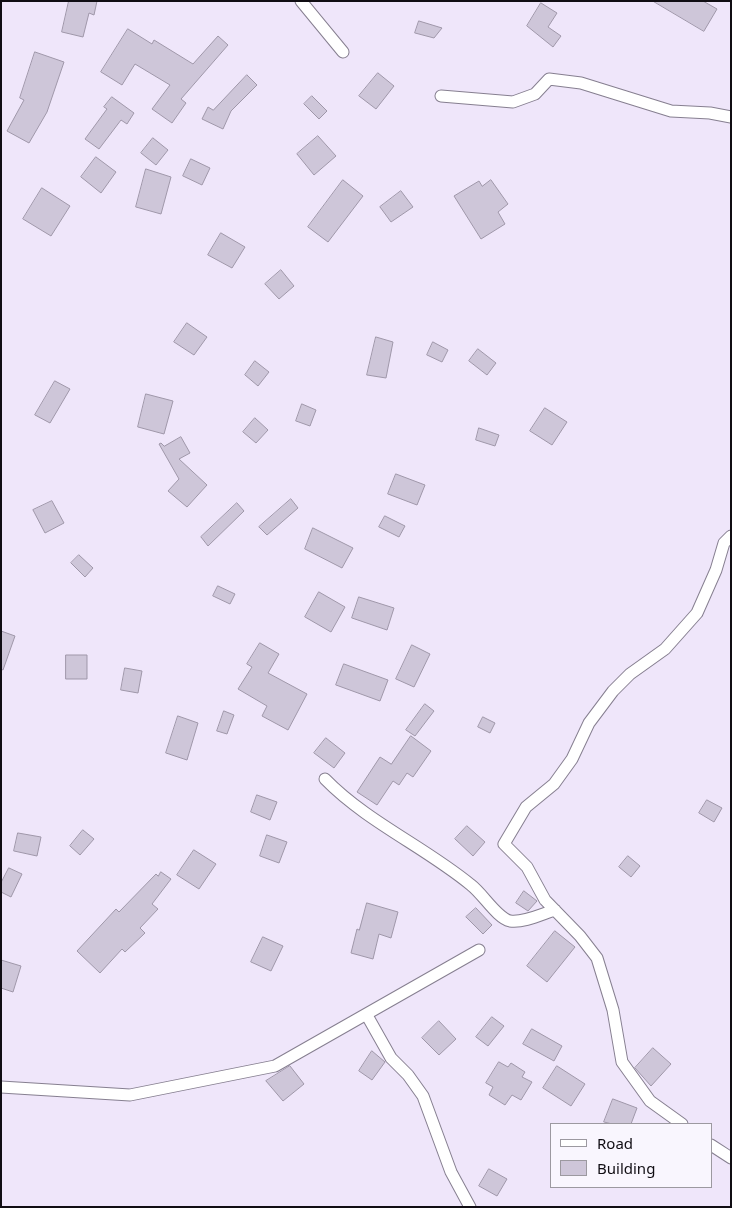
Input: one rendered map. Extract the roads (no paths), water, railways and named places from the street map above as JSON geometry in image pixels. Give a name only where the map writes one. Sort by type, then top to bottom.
[{"type":"street","points":[[301,1],[343,52]]},
{"type":"street","points":[[441,96],[513,102],[535,94],[548,79],[581,83],[671,111],[710,113],[731,117]]},
{"type":"street","points":[[681,1123],[650,1101],[622,1062],[613,1010],[597,958],[580,936],[545,900],[527,867],[504,844],[526,807],[554,784],[563,772],[572,759],[589,723],[613,692],[630,674],[665,649],[697,613],[716,570],[724,543],[731,536]]},
{"type":"street","points":[[326,779],[344,799],[473,886],[502,917],[511,921],[523,920],[555,910]]},
{"type":"street","points":[[1,1088],[130,1095],[275,1066],[479,950]]},
{"type":"street","points":[[369,1019],[391,1058],[423,1096],[451,1172],[470,1207]]},
{"type":"street","points":[[712,1146],[731,1158]]}]
